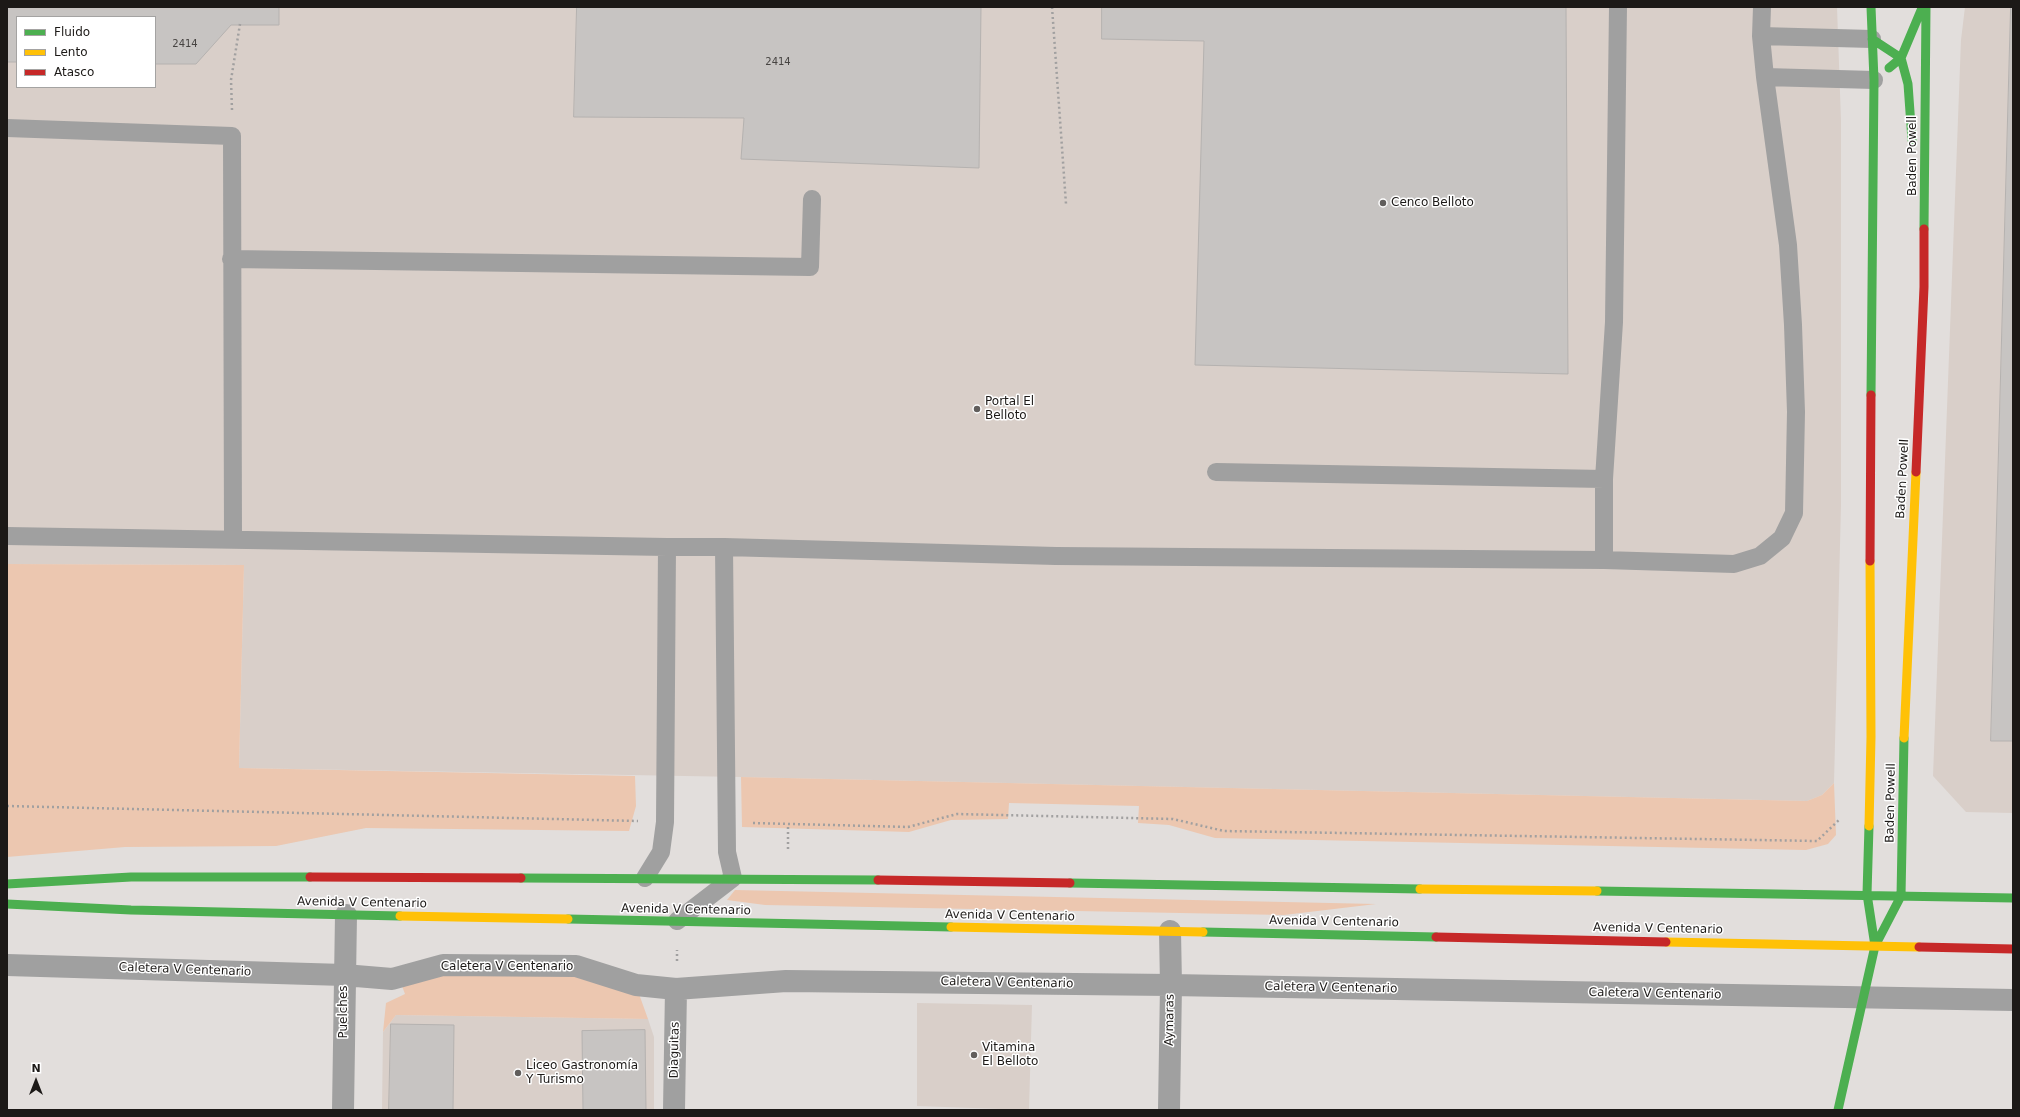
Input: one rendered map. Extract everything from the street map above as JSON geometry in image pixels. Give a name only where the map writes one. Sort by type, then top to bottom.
[{"type":"main road","name":"Baden Powell","points":[[1871,7],[1874,80],[1870,489],[1871,737],[1867,894],[1875,946]]},
{"type":"main road","points":[[1874,80],[1901,58],[1923,7]]},
{"type":"main road","name":"Baden Powell","points":[[1838,1110],[1875,946],[1901,896],[1904,734],[1924,287],[1926,7]]},
{"type":"main road","points":[[1872,39],[1901,58],[1908,84],[1913,146]]},
{"type":"main road","points":[[1915,170],[1924,287]]},
{"type":"main road","points":[[7,884],[131,877],[357,876],[733,878],[1867,894],[2013,898]]},
{"type":"main road","name":"Avenida V Centenario","points":[[7,904],[131,910],[346,915],[2013,948]]},
{"type":"street","name":"Puelches","points":[[343,1110],[346,915]]},
{"type":"street","name":"Aymaras","points":[[1169,1110],[1171,985],[1170,931]]},
{"type":"street","name":"Caletera V Centenario","points":[[7,965],[344,975],[392,979],[443,965],[576,966],[636,985],[676,989],[786,981],[1171,985],[2013,1000]]},
{"type":"street","name":"Diaguitas","points":[[674,1110],[676,989]]},
{"type":"lane","points":[[1604,560],[1604,480],[1614,322],[1618,7]]},
{"type":"lane","points":[[7,536],[724,547],[1056,556],[1604,560],[1734,564],[1760,556],[1782,538],[1794,513],[1796,412],[1794,325],[1788,244],[1765,77],[1761,36],[1762,7]]},
{"type":"lane","points":[[1761,36],[1872,39]]},
{"type":"lane","points":[[1765,77],[1874,80]]},
{"type":"lane","points":[[7,128],[232,136],[231,259],[233,540]]},
{"type":"lane","points":[[231,259],[810,267],[812,199]]},
{"type":"lane","points":[[1216,472],[1604,480]]},
{"type":"lane","points":[[645,878],[661,852],[665,822],[668,547]]},
{"type":"lane","points":[[677,921],[733,878],[728,852],[727,822],[724,547]]},
{"type":"path","points":[[1052,7],[1066,204]]},
{"type":"path","points":[[232,136],[231,80],[240,24]]},
{"type":"path","points":[[7,806],[665,822]]},
{"type":"path","points":[[727,822],[908,827],[956,814],[1173,819],[1224,831],[1817,841],[1844,815],[1869,817]]},
{"type":"shaded area","points":[[7,7],[1837,7],[1841,121],[1841,505],[1834,783],[1822,795],[1807,801],[741,777],[239,768],[244,565],[7,564]]},
{"type":"shaded area","points":[[1965,7],[2013,7],[2013,813],[1966,812],[1933,776],[1961,40]]},
{"type":"shaded area","points":[[7,564],[244,565],[239,768],[635,776],[636,806],[629,831],[366,828],[276,846],[125,847],[7,857]]},
{"type":"shaded area","points":[[741,777],[1807,801],[1822,795],[1834,783],[1836,835],[1828,844],[1806,850],[1215,838],[1169,825],[1138,823],[1139,806],[1009,803],[1008,819],[951,820],[909,832],[742,827]]},
{"type":"shaded area","points":[[735,890],[1376,904],[1284,915],[765,905],[727,900]]},
{"type":"shaded area","points":[[436,973],[582,976],[639,994],[648,1019],[396,1015],[383,1032],[386,1003],[405,994],[402,986]]},
{"type":"shaded area","name":"Vitamina El Belloto","points":[[917,1003],[1032,1005],[1029,1110],[917,1106]]},
{"type":"shaded area","name":"Liceo Gastronomía Y Turismo","points":[[396,1015],[648,1019],[654,1037],[654,1110],[382,1110],[383,1032]]},
{"type":"building","points":[[7,7],[279,7],[279,25],[231,25],[196,64],[156,64],[156,16],[16,16],[16,62],[7,62]]},
{"type":"building","points":[[577,7],[981,7],[979,168],[741,159],[744,118],[574,117]]},
{"type":"building","name":"Cenco Belloto","points":[[1102,7],[1566,7],[1568,374],[1195,365],[1204,41],[1102,39]]},
{"type":"building","points":[[2011,7],[2013,7],[2013,741],[1991,741]]},
{"type":"building","points":[[391,1024],[454,1025],[453,1110],[389,1110]]},
{"type":"building","points":[[645,1030],[646,1110],[583,1110],[582,1031]]},
{"type":"traffic: fast","points":[[1871,7],[1874,80],[1871,395]]},
{"type":"traffic: fast","points":[[1924,229],[1926,7]]},
{"type":"traffic: fast","points":[[1889,68],[1901,58],[1922,8]]},
{"type":"traffic: fast","points":[[1872,39],[1901,58],[1908,84],[1912,140]]},
{"type":"traffic: fast","points":[[1838,1110],[1875,946],[1901,896],[1904,738]]},
{"type":"traffic: fast","points":[[1869,826],[1867,894],[1875,946]]},
{"type":"traffic: fast","points":[[7,884],[131,877],[310,877]]},
{"type":"traffic: fast","points":[[521,878],[878,880]]},
{"type":"traffic: fast","points":[[1070,883],[1420,889]]},
{"type":"traffic: fast","points":[[1597,891],[2013,898]]},
{"type":"traffic: fast","points":[[7,904],[131,910],[400,916]]},
{"type":"traffic: fast","points":[[568,919],[951,927]]},
{"type":"traffic: fast","points":[[1203,932],[1436,937]]},
{"type":"traffic: slow","points":[[1904,738],[1916,472]]},
{"type":"traffic: slow","points":[[1869,826],[1871,737],[1870,561]]},
{"type":"traffic: slow","points":[[1420,889],[1597,891]]},
{"type":"traffic: slow","points":[[400,916],[568,919]]},
{"type":"traffic: slow","points":[[951,927],[1203,932]]},
{"type":"traffic: slow","points":[[1666,942],[1919,947]]},
{"type":"traffic: jam","points":[[1916,472],[1924,287],[1924,229]]},
{"type":"traffic: jam","points":[[1870,561],[1871,395]]},
{"type":"traffic: jam","points":[[310,877],[521,878]]},
{"type":"traffic: jam","points":[[878,880],[1070,883]]},
{"type":"traffic: jam","points":[[1436,937],[1666,942]]},
{"type":"traffic: jam","points":[[1919,947],[2013,949]]},
{"type":"place","name":"Cenco Belloto","points":[[1383,203]]},
{"type":"place","name":"Portal El Belloto","points":[[977,409]]},
{"type":"place","name":"Vitamina El Belloto","points":[[974,1055]]},
{"type":"place","name":"Liceo Gastronomía Y Turismo","points":[[518,1073]]}]
